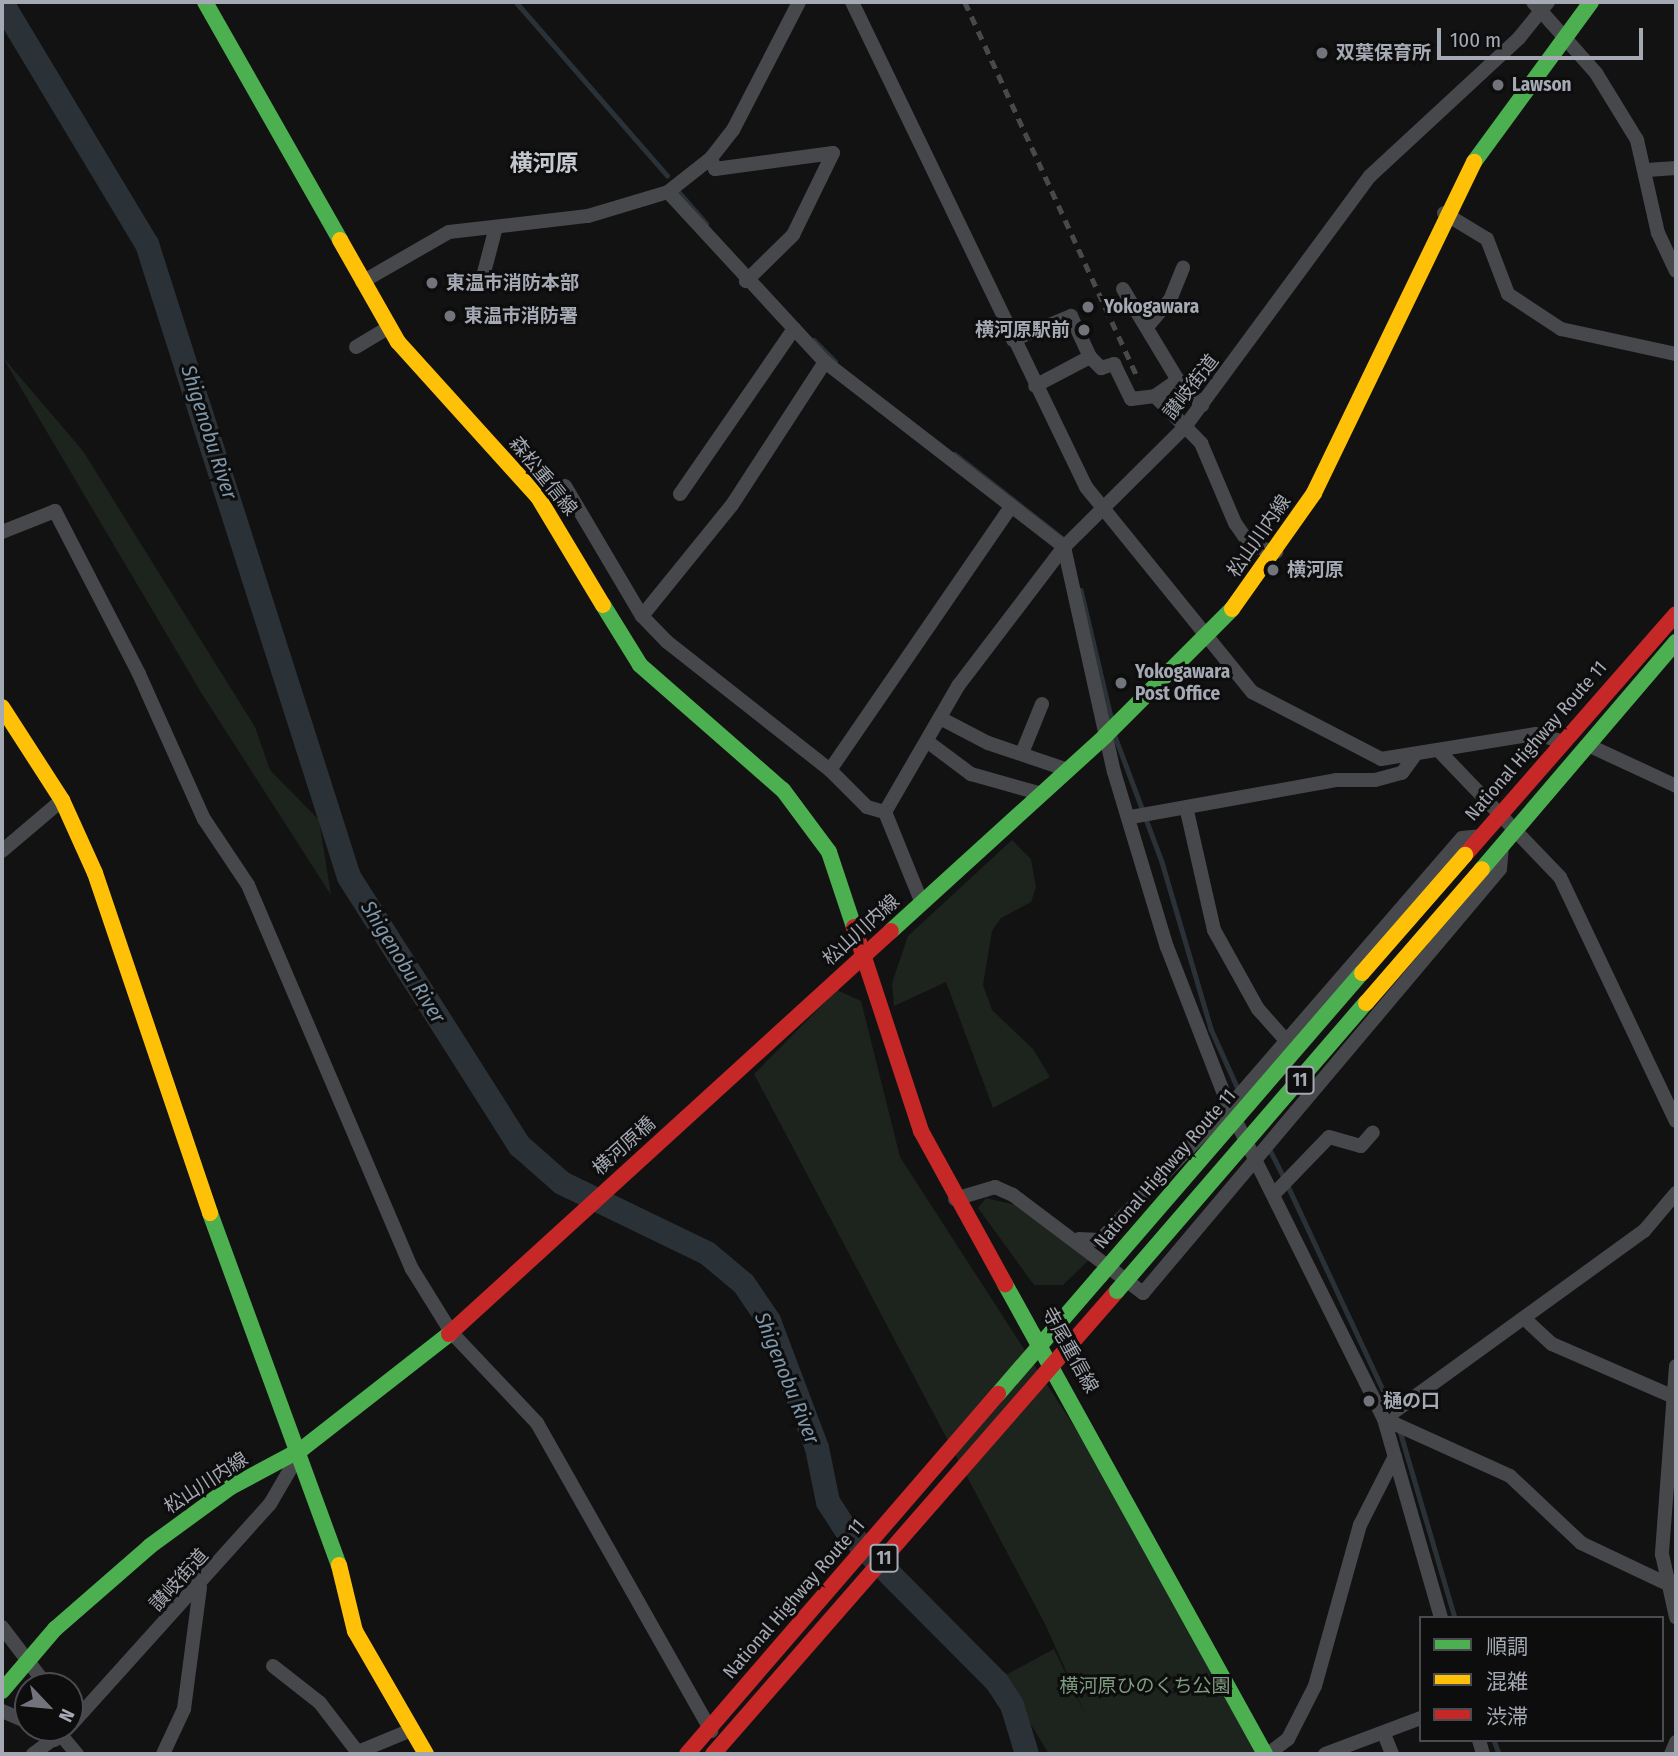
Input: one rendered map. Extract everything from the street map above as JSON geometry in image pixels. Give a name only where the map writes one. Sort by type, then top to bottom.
[{"type":"main road","name":"森松重信線","points":[[205,2],[389,327],[421,372],[538,497],[640,665],[801,811],[829,852],[863,956]]},
{"type":"main road","name":"松山川内線","points":[[826,991],[1105,736],[1207,637],[1276,552],[1350,425],[1444,212],[1478,154],[1588,3]]},
{"type":"main road","name":"National Highway Route 11","points":[[687,1754],[1676,614]]},
{"type":"main road","name":"National Highway Route 11","points":[[720,1752],[734,1729],[1055,1365],[1590,746],[1676,642]]},
{"type":"main road","points":[[2,708],[62,800],[118,930],[220,1245],[302,1450],[330,1528],[355,1631],[426,1754]]},
{"type":"main road","name":"寺尾重信線","points":[[863,956],[921,1131],[955,1199],[1044,1345],[1266,1754]]},
{"type":"main road","name":"横河原橋","points":[[451,1332],[826,991]]},
{"type":"main road","name":"松山川内線","points":[[2,1690],[30,1661],[55,1629],[150,1546],[232,1487],[302,1450],[451,1332]]},
{"type":"street","points":[[362,282],[439,236],[617,211],[668,192],[711,158],[733,130],[799,2]]},
{"type":"street","points":[[852,2],[1035,386],[1101,508],[1252,692],[1381,760],[1413,758],[1535,734],[1564,742]]},
{"type":"street","points":[[1542,4],[1563,40],[1596,73],[1637,140],[1647,170],[1658,233],[1676,271]]},
{"type":"street","name":"讃岐街道","points":[[885,812],[940,719],[1005,618],[1066,544],[1101,508],[1149,469],[1184,428],[1370,176],[1542,4]]},
{"type":"street","points":[[711,158],[715,169],[833,153],[793,235],[750,278]]},
{"type":"street","points":[[1647,170],[1676,168]]},
{"type":"street","points":[[668,192],[825,362],[1011,507],[1066,544],[1105,736],[1167,947],[1229,1107],[1384,1419],[1440,1616]]},
{"type":"street","points":[[1444,212],[1487,239],[1508,294],[1561,329],[1676,354]]},
{"type":"street","points":[[482,280],[496,227]]},
{"type":"street","points":[[1147,327],[1170,300],[1183,267]]},
{"type":"street","points":[[1123,289],[1178,380],[1202,405]]},
{"type":"street","points":[[1013,340],[1071,316],[1090,358],[1101,368],[1114,364],[1131,399],[1155,396],[1178,380]]},
{"type":"street","points":[[356,347],[389,327]]},
{"type":"street","points":[[680,494],[794,330]]},
{"type":"street","points":[[1035,386],[1090,358]]},
{"type":"street","points":[[642,616],[732,505],[825,362]]},
{"type":"street","points":[[1155,396],[1201,443],[1251,546],[1276,552]]},
{"type":"street","points":[[565,486],[642,616],[830,771],[867,807],[885,812],[922,903]]},
{"type":"street","points":[[830,771],[910,645],[1011,507]]},
{"type":"street","points":[[2,532],[55,511],[139,674],[204,819],[248,885],[386,1219],[451,1332],[537,1423],[710,1728],[720,1752]]},
{"type":"street","points":[[1022,753],[1042,704]]},
{"type":"street","points":[[940,719],[1068,770]]},
{"type":"street","points":[[928,742],[971,774],[1042,794]]},
{"type":"street","points":[[1590,746],[1676,786]]},
{"type":"street","points":[[1440,752],[1503,811],[1560,877],[1676,1121]]},
{"type":"street","points":[[1130,817],[1187,811],[1336,780],[1375,780],[1402,773],[1413,758]]},
{"type":"street","points":[[2,851],[62,800]]},
{"type":"street","points":[[1187,811],[1214,930],[1258,1010],[1322,1080]]},
{"type":"street","points":[[1079,1239],[1100,1240],[1229,1107],[1461,838],[1482,836]]},
{"type":"street","points":[[955,1199],[995,1186],[1079,1239],[1143,1293],[1500,869],[1502,847]]},
{"type":"street","points":[[1274,1194],[1329,1137],[1361,1146],[1373,1132]]},
{"type":"street","points":[[1384,1419],[1526,1320],[1644,1231],[1676,1193]]},
{"type":"street","points":[[1526,1320],[1552,1344],[1674,1397]]},
{"type":"street","points":[[1676,1366],[1663,1581],[1676,1617]]},
{"type":"street","points":[[1384,1419],[1510,1476],[1581,1543],[1663,1581]]},
{"type":"street","name":"讃岐街道","points":[[84,1709],[200,1587],[270,1504],[302,1450]]},
{"type":"street","points":[[1266,1754],[1288,1739],[1315,1686],[1360,1525],[1395,1456]]},
{"type":"street","points":[[163,1754],[184,1709],[200,1587]]},
{"type":"street","points":[[2,1626],[37,1672]]},
{"type":"street","points":[[273,1666],[320,1703],[359,1753],[411,1730]]},
{"type":"street","points":[[1325,1754],[1419,1719]]},
{"type":"street","points":[[1384,1734],[1392,1754]]},
{"type":"street","name":"讃岐街道","points":[[33,1754],[48,1742]]},
{"type":"street","points":[[1671,1754],[1676,1742]]},
{"type":"green space","points":[[2,356],[83,451],[255,727],[270,770],[319,820],[331,895],[202,694]]},
{"type":"green space","points":[[1012,840],[1031,859],[1036,887],[1031,902],[1001,918],[992,931],[983,985],[992,1010],[1033,1049],[1050,1077],[993,1108],[946,982],[894,1006],[892,983],[908,936]]},
{"type":"green space","name":"横河原ひのくち公園","points":[[837,990],[861,1001],[900,1157],[1088,1448],[1257,1754],[1049,1754],[1002,1677],[1054,1649],[1087,1718],[1046,1626],[754,1074]]},
{"type":"green space","points":[[986,1198],[1016,1205],[1090,1259],[1063,1285],[1034,1285],[978,1208]]},
{"type":"waterway","points":[[516,2],[667,175]]},
{"type":"waterway","name":"Shigenobu River","points":[[2,3],[147,244],[349,877],[520,1146],[562,1183],[707,1253],[744,1284],[769,1321],[817,1448],[828,1502],[847,1531],[997,1682],[1012,1705],[1027,1754]]},
{"type":"waterway","points":[[678,191],[706,223]]},
{"type":"waterway","points":[[814,340],[835,361]]},
{"type":"waterway","points":[[955,454],[1066,541]]},
{"type":"waterway","points":[[1081,590],[1112,721]]},
{"type":"waterway","points":[[1115,736],[1162,862],[1211,1029],[1239,1091]]},
{"type":"waterway","points":[[1269,1148],[1284,1178]]},
{"type":"waterway","points":[[1288,1186],[1392,1409]]},
{"type":"waterway","points":[[1400,1431],[1454,1616]]},
{"type":"waterway","points":[[1495,1742],[1499,1754]]},
{"type":"railway","points":[[965,2],[1139,380]]},
{"type":"traffic: fast","points":[[205,2],[340,240]]},
{"type":"traffic: fast","points":[[1474,162],[1591,2]]},
{"type":"traffic: fast","points":[[603,605],[640,665],[783,790],[829,852],[854,927]]},
{"type":"traffic: fast","points":[[891,931],[1105,736],[1232,609]]},
{"type":"traffic: fast","points":[[1482,869],[1676,642]]},
{"type":"traffic: fast","points":[[1100,1276],[1362,973]]},
{"type":"traffic: fast","points":[[1117,1291],[1366,1003]]},
{"type":"traffic: fast","points":[[210,1213],[339,1565]]},
{"type":"traffic: fast","points":[[998,1394],[1100,1276]]},
{"type":"traffic: fast","points":[[1005,1284],[1265,1754]]},
{"type":"traffic: fast","points":[[2,1691],[55,1629],[150,1546],[231,1487],[302,1449],[449,1334]]},
{"type":"traffic: slow","points":[[1232,609],[1314,493],[1474,162]]},
{"type":"traffic: slow","points":[[340,240],[398,342],[538,497],[603,605]]},
{"type":"traffic: slow","points":[[2,707],[62,800],[95,873],[210,1213]]},
{"type":"traffic: slow","points":[[1362,973],[1465,855]]},
{"type":"traffic: slow","points":[[1366,1003],[1482,869]]},
{"type":"traffic: slow","points":[[339,1565],[355,1631],[426,1754]]},
{"type":"traffic: jam","points":[[1465,855],[1676,614]]},
{"type":"traffic: jam","points":[[854,927],[921,1131],[1005,1284]]},
{"type":"traffic: jam","points":[[449,1334],[891,931]]},
{"type":"traffic: jam","points":[[713,1754],[1117,1291]]},
{"type":"traffic: jam","points":[[687,1754],[998,1394]]},
{"type":"place","name":"双葉保育所","points":[[1322,53]]},
{"type":"place","name":"Lawson","points":[[1498,85]]},
{"type":"place","name":"東温市消防本部","points":[[432,283]]},
{"type":"place","name":"Yokogawara","points":[[1088,307]]},
{"type":"place","name":"東温市消防署","points":[[450,316]]},
{"type":"place","name":"横河原駅前","points":[[1084,330]]},
{"type":"place","name":"横河原","points":[[1273,570]]},
{"type":"place","name":"Yokogawara Post Office","points":[[1121,683]]},
{"type":"place","name":"樋の口","points":[[1369,1401]]},
{"type":"district","name":"横河原","points":[[544,163]]}]
